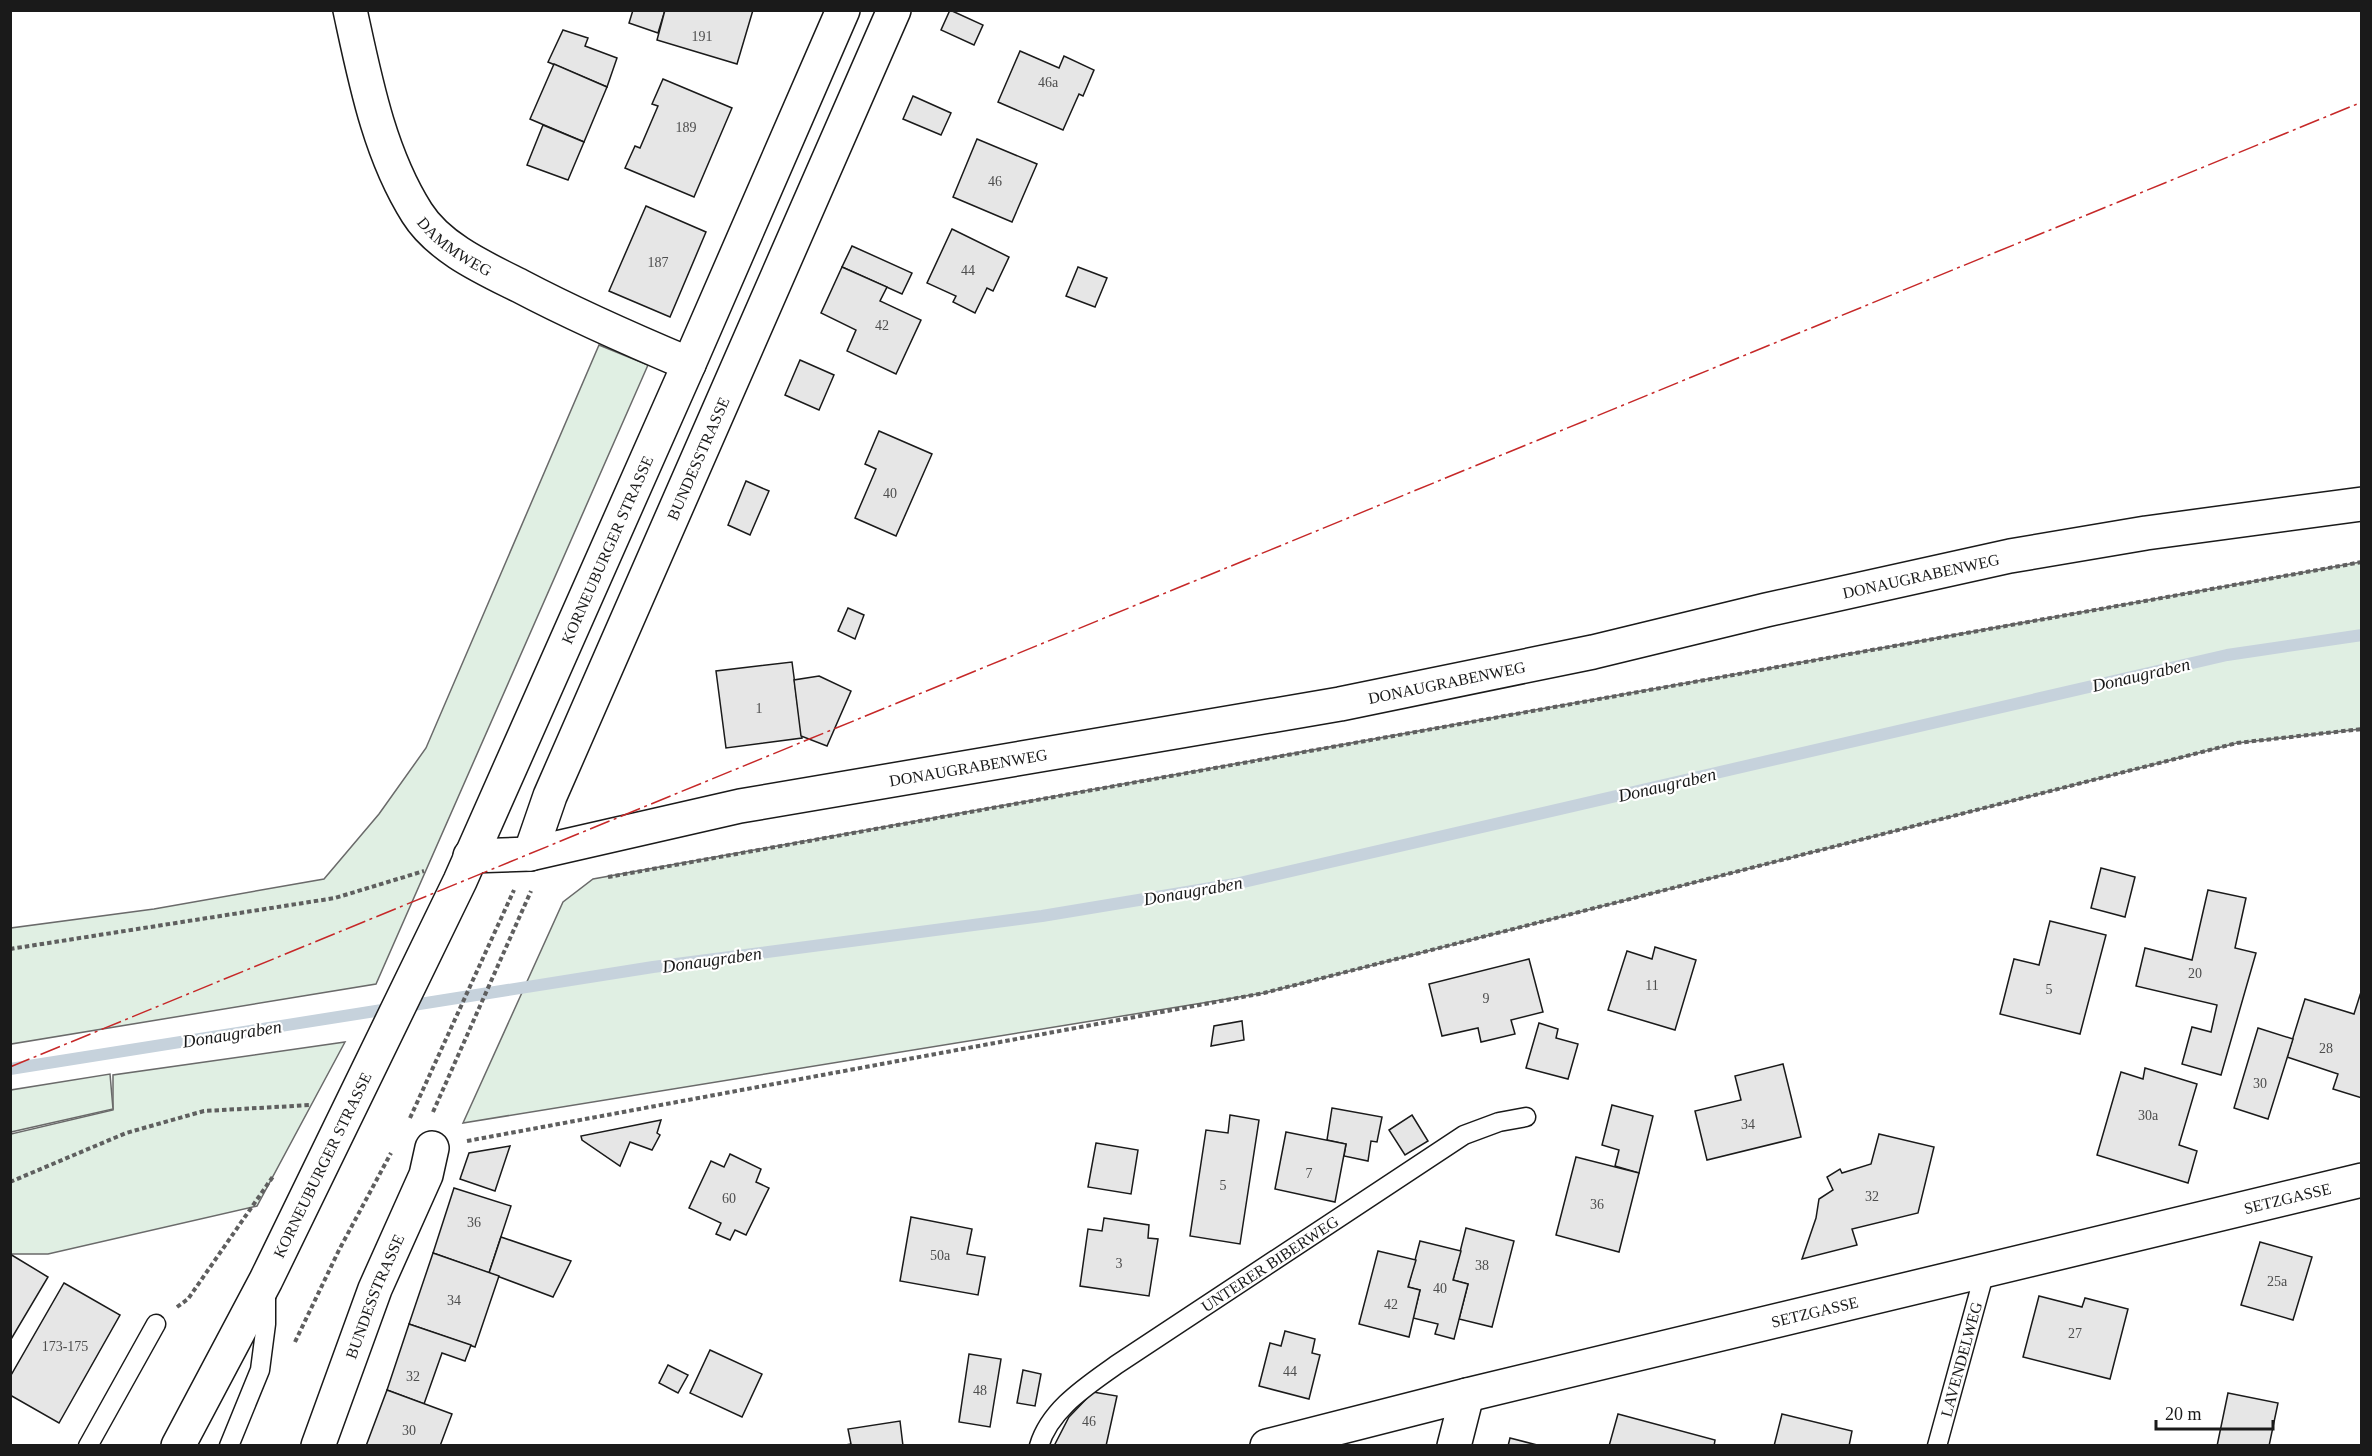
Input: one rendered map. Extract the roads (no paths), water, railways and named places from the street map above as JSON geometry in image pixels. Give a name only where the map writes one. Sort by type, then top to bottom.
[{"type":"street","name":"DAMMWEG","points":[[350,10],[374,111],[390,156],[418,214],[433,232],[447,244],[497,274],[583,319],[689,364]]},
{"type":"street","name":"KORNEUBURGER STRASSE","points":[[178,1446],[266,1280],[465,868],[843,10]]},
{"type":"street","name":"BUNDESSTRASSE","points":[[533,867],[550,796],[894,10]]},
{"type":"street","name":"DONAUGRABENWEG","points":[[533,867],[740,806],[1340,704],[1593,652],[1766,610],[2010,556],[2146,533],[2361,504]]},
{"type":"street","points":[[465,868],[533,867]]},
{"type":"street","name":"BUNDESSTRASSE","points":[[318,1446],[375,1289],[426,1175],[432,1148]]},
{"type":"street","name":"SETZGASSE","points":[[1267,1446],[1467,1395],[2361,1180]]},
{"type":"street","points":[[1454,1446],[1467,1395]]},
{"type":"lane","name":"UNTERER BIBERWEG","points":[[1039,1446],[1051,1421],[1063,1407],[1116,1365],[1464,1135],[1499,1122],[1526,1117]]},
{"type":"lane","name":"LAVENDELWEG","points":[[1937,1446],[1985,1271]]},
{"type":"lane","points":[[229,1446],[260,1370],[266,1324],[266,1280]]},
{"type":"lane","points":[[88,1446],[156,1324]]},
{"type":"waterway","name":"Donaugraben","points":[[10,1069],[653,967],[1042,916],[1235,884],[2227,655],[2362,635]]}]
